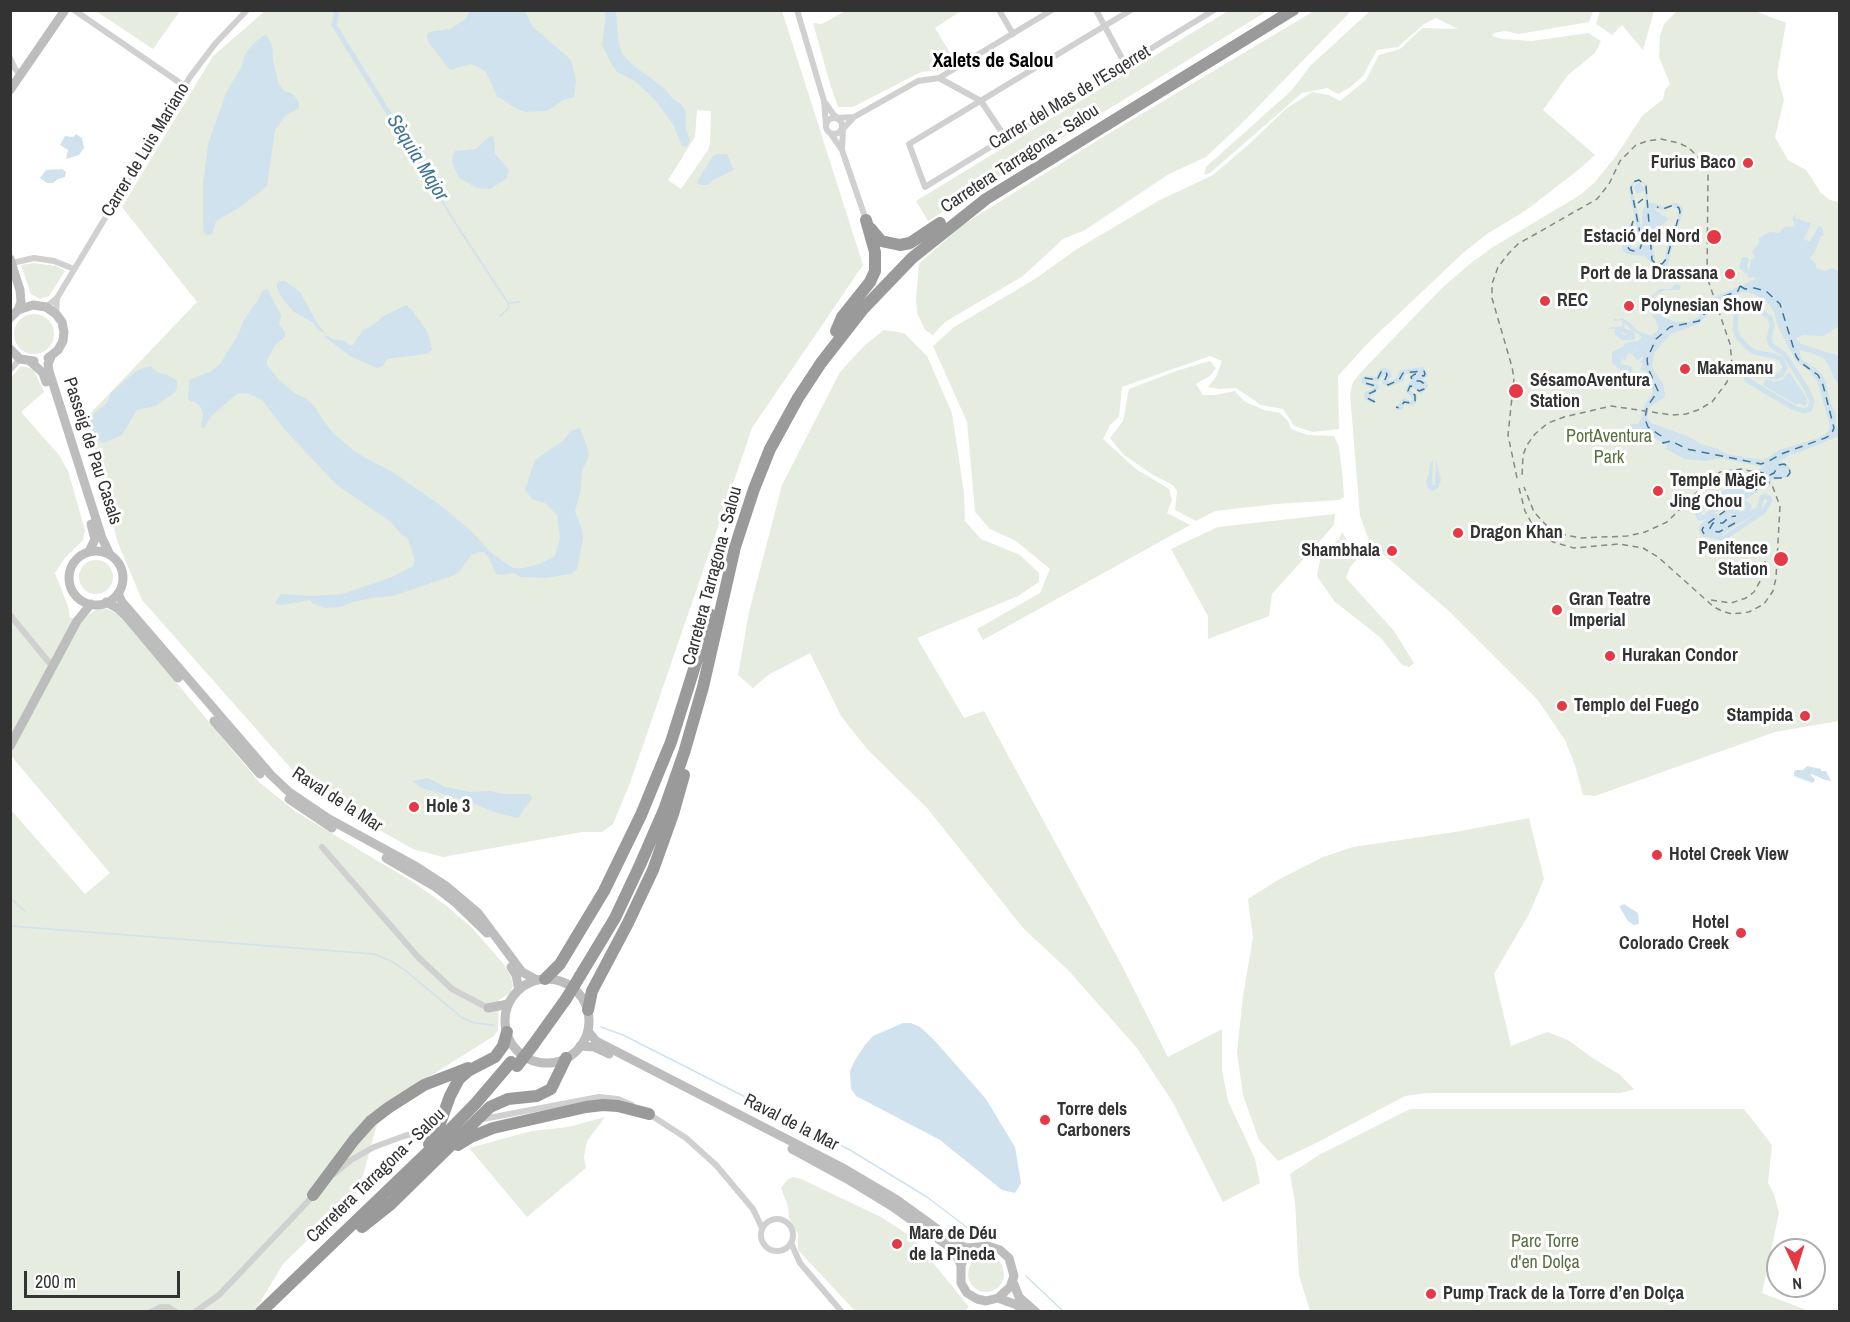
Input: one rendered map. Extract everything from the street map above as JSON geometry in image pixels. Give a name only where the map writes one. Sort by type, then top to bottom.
[{"type":"highway","name":"Carretera Tarragona - Salou","points":[[273,1311],[514,1064],[615,918],[664,810],[684,753],[700,696],[727,546],[746,486],[764,446],[797,384],[814,358],[891,267],[940,223],[982,192],[1042,154],[1279,10]]},
{"type":"highway","name":"Carretera Tarragona - Salou","points":[[715,613],[754,489],[770,449],[798,398],[821,363],[879,290],[924,247],[986,199],[1293,10]]},
{"type":"highway","points":[[866,220],[876,237],[885,242],[900,245],[910,243],[940,223]]},
{"type":"highway","points":[[836,331],[842,318],[870,282],[875,271],[874,252],[866,220]]},
{"type":"highway","points":[[541,979],[560,964],[604,891],[641,815],[671,742],[715,613]]},
{"type":"highway","points":[[588,1010],[592,991],[653,870],[673,814],[706,687],[715,613]]},
{"type":"highway","points":[[358,1225],[431,1141],[459,1079],[498,1053],[503,1046],[506,1026]]},
{"type":"highway","points":[[358,1225],[383,1212],[490,1107],[508,1099],[537,1096],[551,1089],[566,1058]]},
{"type":"highway","points":[[313,1195],[354,1140],[371,1121],[388,1108],[433,1080],[489,1061]]},
{"type":"highway","points":[[403,1193],[456,1147],[471,1137],[493,1128],[570,1110],[603,1105],[618,1106],[649,1114]]},
{"type":"highway","name":"Carretera Tarragona - Salou","points":[[261,1311],[358,1225]]},
{"type":"street","points":[[10,90],[65,10]]},
{"type":"street","points":[[75,10],[186,87]]},
{"type":"street","name":"Carrer de Luis Mariano","points":[[46,307],[57,298],[214,44],[247,10]]},
{"type":"street","points":[[797,10],[825,101],[838,118],[842,129],[842,150]]},
{"type":"street","points":[[999,10],[1013,34]]},
{"type":"street","points":[[831,134],[836,134],[854,117],[918,81],[939,78],[1052,10]]},
{"type":"street","points":[[1096,10],[1125,64]]},
{"type":"street","points":[[981,102],[1131,10]]},
{"type":"street","name":"Carrer del Mas de l'Esqerret","points":[[981,102],[909,144],[925,187],[1214,10]]},
{"type":"street","points":[[10,58],[21,75]]},
{"type":"street","points":[[939,78],[981,102],[1005,137]]},
{"type":"street","points":[[825,101],[827,130],[842,150],[866,220]]},
{"type":"street","points":[[826,125],[831,118],[854,117]]},
{"type":"street","points":[[10,318],[18,310],[21,302],[20,290],[11,261],[34,258],[54,261],[74,269]]},
{"type":"street","points":[[20,290],[33,305]]},
{"type":"street","name":"Carrer de Luis Mariano","points":[[56,314],[57,298]]},
{"type":"street","points":[[10,349],[20,359],[38,362],[51,357],[63,341],[62,322],[46,307],[33,305],[18,310]]},
{"type":"street","name":"Passeig de Pau Casals","points":[[51,357],[48,364],[49,371],[102,538],[110,555]]},
{"type":"street","points":[[10,370],[20,359]]},
{"type":"street","name":"Passeig de Pau Casals","points":[[30,361],[43,373],[94,534],[94,542],[89,552]]},
{"type":"street","points":[[77,597],[91,604],[106,602],[118,593],[122,583],[122,573],[118,563],[110,555],[99,551],[89,552],[76,560],[69,573],[71,588],[77,597],[79,609],[77,621]]},
{"type":"street","name":"Raval de la Mar","points":[[118,593],[122,602],[271,776],[289,792],[328,819],[417,867],[446,886],[478,913],[522,972],[541,979]]},
{"type":"street","name":"Raval de la Mar","points":[[106,602],[126,616],[251,764],[276,788],[315,818],[434,886],[472,918],[487,933],[513,970],[519,990]]},
{"type":"street","points":[[10,746],[77,621],[91,604]]},
{"type":"street","points":[[10,615],[52,666]]},
{"type":"street","points":[[322,847],[418,957],[452,989],[488,1008],[506,1026],[514,1047],[530,1059],[546,1063],[566,1058],[580,1046],[588,1031],[588,1010],[581,995],[572,987],[557,980],[541,979],[519,990],[508,1004],[506,1026]]},
{"type":"street","points":[[488,1008],[508,1004]]},
{"type":"street","name":"Raval de la Mar","points":[[588,1031],[596,1041],[841,1167],[897,1200],[959,1245],[976,1248],[994,1247],[1005,1253],[1014,1270],[1013,1282],[1019,1297],[1036,1311]]},
{"type":"street","name":"Raval de la Mar","points":[[580,1046],[594,1047],[617,1058],[847,1179],[893,1207],[954,1250],[961,1265],[959,1277],[968,1293],[981,1300],[998,1298],[1017,1305],[1024,1311]]},
{"type":"street","points":[[483,1119],[599,1097],[618,1099],[649,1114],[686,1138],[716,1165],[753,1209],[762,1228],[760,1238],[765,1246],[774,1251],[782,1251],[800,1263],[842,1311]]},
{"type":"street","points":[[207,1311],[219,1295],[340,1169],[362,1153],[389,1140],[433,1129]]},
{"type":"street","points":[[753,1209],[772,1220]]},
{"type":"street","points":[[762,1228],[772,1220],[781,1219],[788,1223],[792,1231],[791,1243],[800,1263]]},
{"type":"street","points":[[782,1251],[791,1243]]},
{"type":"street","points":[[961,1265],[966,1255],[976,1248]]},
{"type":"street","points":[[998,1298],[1007,1292],[1013,1282]]},
{"type":"street","points":[[195,1311],[219,1295]]},
{"type":"street","points":[[151,1311],[161,1307],[177,1311]]},
{"type":"green space","name":"PortAventura Park","points":[[1678,10],[1755,11],[1786,23],[1777,74],[1784,100],[1775,137],[1788,160],[1806,170],[1821,193],[1830,200],[1839,202],[1839,721],[1775,732],[1595,796],[1583,795],[1565,740],[1537,699],[1451,613],[1374,546],[1368,538],[1360,516],[1350,394],[1353,382],[1362,371],[1442,288],[1493,247],[1580,195],[1594,183],[1616,156],[1642,116],[1663,99],[1665,90],[1670,84],[1659,57],[1660,36],[1664,24]]},
{"type":"green space","points":[[96,11],[180,11],[153,49]]},
{"type":"green space","points":[[265,11],[782,11],[863,265],[752,428],[630,783],[613,824],[602,832],[582,832],[443,857],[413,849],[311,791],[142,600],[118,543],[83,421],[197,302],[122,207],[213,56]],"holes":[[[697,110],[711,111],[708,150],[681,189],[668,180],[695,137]]]},
{"type":"green space","points":[[845,11],[961,11],[935,28],[955,61],[940,70],[921,72],[853,107],[838,107],[813,23],[822,24]]},
{"type":"green space","points":[[1228,11],[1267,11],[928,221],[916,201]]},
{"type":"green space","points":[[1314,11],[1351,11],[1206,157],[1169,174],[1085,230],[1063,239],[1023,276],[945,322],[933,335],[925,330],[917,313],[919,264],[961,226],[1103,137]]},
{"type":"green space","points":[[1370,11],[1593,11],[1589,22],[1519,34],[1505,31],[1494,33],[1492,36],[1532,41],[1588,33],[1601,41],[1595,53],[1568,75],[1543,110],[1595,155],[1525,211],[1487,234],[1463,253],[1368,343],[1338,376],[1339,429],[1313,432],[1294,426],[1283,409],[1261,405],[1236,388],[1208,387],[1216,377],[1222,361],[1210,356],[1122,387],[1119,417],[1110,425],[1103,439],[1136,469],[1169,489],[1172,500],[1167,513],[1190,525],[983,640],[977,629],[1040,593],[1050,569],[1016,541],[990,529],[975,512],[967,422],[933,346],[954,327],[1035,279],[1077,249],[1160,200],[1213,175],[1287,108],[1312,92],[1329,95],[1340,101],[1366,80],[1379,55],[1400,49],[1422,28],[1458,29],[1436,18],[1424,24],[1398,47],[1377,50],[1363,76],[1349,88],[1338,94],[1327,88],[1302,93],[1210,173],[1204,175],[1206,167],[1292,90],[1310,66]]},
{"type":"green space","points":[[1600,11],[1654,11],[1643,50],[1622,25],[1612,35],[1596,24]]},
{"type":"green space","points":[[34,263],[56,266],[65,271],[49,296],[40,299],[31,294],[21,265]]},
{"type":"green space","points":[[34,314],[48,320],[54,334],[48,348],[34,354],[20,348],[14,334],[20,320]]},
{"type":"green space","points":[[884,330],[904,333],[927,356],[952,413],[964,493],[965,521],[981,539],[1020,555],[1039,573],[1039,582],[1018,596],[917,638],[964,718],[984,711],[1121,964],[1168,1057],[1222,1029],[1222,1070],[1228,1101],[1255,1159],[1260,1183],[1223,1202],[1172,1101],[1137,1048],[1068,970],[1024,929],[927,808],[867,749],[841,716],[810,653],[768,675],[753,688],[738,675],[749,612],[782,485],[840,372],[865,345]]},
{"type":"green space","points":[[1210,361],[1216,368],[1210,376],[1196,384],[1203,395],[1235,391],[1244,401],[1264,410],[1280,413],[1288,421],[1291,429],[1308,435],[1334,436],[1339,447],[1344,497],[1340,500],[1215,511],[1196,521],[1175,510],[1177,491],[1173,485],[1153,475],[1124,455],[1110,438],[1123,421],[1129,389]]},
{"type":"green space","points":[[21,366],[33,369],[44,392],[21,412],[59,455],[68,471],[85,530],[83,540],[64,559],[55,573],[68,606],[70,618],[83,619],[101,606],[121,616],[259,782],[296,812],[413,882],[448,907],[472,928],[503,963],[511,977],[513,986],[510,993],[499,1000],[498,1030],[494,1036],[382,1106],[359,1190],[283,1264],[255,1311],[11,1311],[11,810],[85,894],[110,873],[12,757],[11,759],[10,379]]},
{"type":"green space","points":[[1335,514],[1334,525],[1272,594],[1269,616],[1208,639],[1208,616],[1171,549],[1218,527]]},
{"type":"green space","points":[[1342,532],[1358,558],[1350,567],[1346,578],[1394,631],[1414,663],[1409,667],[1402,665],[1381,638],[1334,601],[1317,576],[1321,555],[1339,539]]},
{"type":"green space","points":[[96,560],[108,565],[113,577],[108,589],[96,594],[84,589],[79,577],[84,565]]},
{"type":"green space","points":[[1529,818],[1544,879],[1529,914],[1494,974],[1511,1046],[1547,1032],[1568,1040],[1619,1074],[1634,1089],[1621,1093],[1427,1093],[1405,1096],[1278,1161],[1259,1140],[1243,1095],[1237,1052],[1253,937],[1248,899],[1278,880],[1323,857],[1353,847]]},
{"type":"green space","name":"Parc Torre d'en Dolça","points":[[1410,1109],[1744,1109],[1772,1145],[1768,1183],[1774,1194],[1779,1213],[1774,1238],[1766,1238],[1766,1274],[1762,1293],[1766,1295],[1766,1298],[1775,1298],[1809,1311],[1310,1311],[1299,1275],[1295,1202],[1290,1174],[1319,1155]]},
{"type":"green space","points":[[605,1117],[587,1141],[584,1157],[586,1168],[527,1217],[469,1148],[532,1131],[568,1127]]},
{"type":"green space","points":[[794,1177],[881,1217],[913,1238],[969,1307],[963,1312],[855,1311],[798,1250],[798,1234],[789,1218],[788,1206],[781,1188],[788,1179]]},
{"type":"green space","points":[[986,1256],[998,1262],[1004,1274],[998,1286],[986,1292],[974,1286],[968,1274],[974,1262]]},
{"type":"water","points":[[470,11],[525,11],[533,27],[571,60],[576,81],[574,97],[563,100],[547,111],[526,112],[497,96],[486,72],[478,67],[471,64],[450,70],[428,42],[427,35],[429,32],[450,29],[466,19]]},
{"type":"water","points":[[605,11],[616,11],[618,39],[622,54],[664,88],[686,112],[686,129],[690,141],[686,147],[682,146],[674,126],[656,101],[635,81],[617,72],[611,63],[602,45]]},
{"type":"water","points":[[266,34],[272,45],[278,82],[283,90],[294,95],[299,108],[285,116],[275,130],[267,186],[243,205],[216,221],[212,234],[206,235],[203,231],[203,184],[208,145],[226,93],[242,66],[245,54]]},
{"type":"water","points":[[76,134],[82,138],[84,148],[79,155],[66,159],[68,150],[60,145],[65,136],[73,137]]},
{"type":"water","points":[[490,136],[494,137],[495,154],[509,170],[506,179],[490,189],[477,188],[459,178],[452,163],[452,156],[455,151],[476,149]]},
{"type":"water","points":[[727,154],[734,170],[713,180],[708,185],[700,185],[697,182],[713,156]]},
{"type":"water","points":[[62,169],[66,172],[65,177],[53,183],[47,183],[40,178],[46,170]]},
{"type":"water","points":[[1639,179],[1647,185],[1648,203],[1664,207],[1674,203],[1679,204],[1683,209],[1667,266],[1658,270],[1656,279],[1656,267],[1645,256],[1626,254],[1622,250],[1624,236],[1632,221],[1634,221],[1632,230],[1635,226],[1636,230],[1631,248],[1637,248],[1640,244],[1629,189],[1632,182]],"holes":[[[1638,181],[1642,182],[1645,187],[1637,183],[1634,189],[1637,194],[1645,190],[1643,234],[1632,188]],[[1671,206],[1679,209],[1677,222],[1665,259],[1662,263],[1656,263],[1653,250],[1654,244],[1659,242],[1655,237],[1656,230],[1669,219],[1654,208],[1663,210]]]},
{"type":"water","points":[[1796,213],[1795,218],[1811,223],[1804,239],[1810,242],[1818,227],[1823,229],[1823,236],[1810,258],[1816,264],[1816,268],[1825,271],[1832,268],[1839,271],[1839,326],[1823,336],[1803,335],[1796,338],[1801,344],[1839,356],[1839,387],[1825,359],[1799,350],[1802,360],[1817,369],[1825,379],[1830,402],[1836,414],[1839,436],[1795,454],[1790,453],[1779,461],[1790,467],[1789,477],[1772,480],[1771,485],[1754,489],[1731,501],[1725,490],[1763,467],[1720,458],[1705,461],[1685,459],[1666,449],[1667,446],[1643,430],[1647,434],[1646,437],[1631,431],[1629,427],[1632,424],[1638,424],[1642,418],[1645,404],[1652,395],[1653,389],[1646,371],[1640,370],[1643,364],[1640,362],[1644,358],[1641,357],[1638,361],[1632,354],[1639,347],[1631,354],[1628,353],[1620,364],[1631,366],[1633,369],[1630,375],[1612,363],[1612,352],[1626,343],[1642,338],[1625,322],[1624,328],[1606,329],[1622,327],[1622,320],[1614,321],[1614,318],[1618,320],[1622,318],[1637,331],[1652,336],[1658,330],[1658,325],[1648,307],[1650,297],[1660,289],[1671,289],[1678,284],[1681,287],[1679,290],[1664,290],[1653,297],[1652,299],[1657,303],[1656,311],[1676,322],[1689,322],[1699,317],[1708,301],[1756,279],[1755,277],[1749,278],[1748,273],[1746,274],[1739,268],[1742,257],[1749,259],[1747,266],[1749,272],[1751,260],[1755,258],[1752,251],[1759,243],[1759,238],[1770,232],[1779,233],[1786,226],[1794,226],[1792,219]],"holes":[[[1743,292],[1754,294],[1767,302],[1773,310],[1779,329],[1796,361],[1817,381],[1830,425],[1828,432],[1819,438],[1779,450],[1762,460],[1727,454],[1651,423],[1647,418],[1649,407],[1664,398],[1665,394],[1663,384],[1652,367],[1654,353],[1671,334],[1698,324],[1719,303]]]},
{"type":"water","points":[[279,281],[285,281],[300,292],[317,323],[326,334],[317,329],[314,323],[294,312],[277,288]]},
{"type":"water","points":[[267,289],[281,315],[279,324],[285,332],[285,337],[275,345],[267,360],[267,365],[278,379],[313,405],[331,431],[355,452],[394,473],[441,506],[472,532],[491,553],[513,568],[537,565],[555,556],[560,538],[557,515],[545,503],[532,499],[525,490],[535,460],[564,440],[570,432],[580,428],[589,453],[582,470],[581,490],[575,511],[583,539],[577,569],[571,574],[545,578],[521,577],[514,573],[501,575],[496,574],[484,552],[478,552],[471,555],[459,572],[452,576],[393,596],[371,598],[341,607],[325,608],[310,600],[280,605],[275,603],[281,594],[313,596],[342,594],[392,577],[413,566],[415,561],[408,539],[391,522],[337,485],[285,430],[262,400],[247,393],[237,394],[212,415],[204,428],[201,427],[203,415],[201,408],[197,403],[188,400],[189,380],[210,372],[220,364],[262,291]]},
{"type":"water","points":[[406,305],[428,333],[432,350],[426,354],[392,358],[377,368],[350,356],[325,337],[353,345],[363,330]]},
{"type":"water","points":[[151,366],[158,373],[168,375],[177,381],[177,389],[155,406],[137,410],[122,435],[103,443],[93,433],[91,420],[94,413],[107,403],[111,393],[131,375]]},
{"type":"water","points":[[1423,367],[1428,375],[1422,379],[1428,387],[1421,394],[1413,388],[1410,389],[1418,397],[1415,404],[1409,406],[1405,404],[1402,410],[1395,410],[1401,400],[1413,399],[1405,390],[1411,381],[1409,378],[1411,373],[1405,374],[1403,381],[1389,387],[1382,383],[1385,374],[1377,382],[1367,379],[1367,382],[1378,384],[1379,387],[1371,396],[1375,399],[1374,404],[1364,399],[1365,392],[1373,389],[1361,383],[1365,376],[1376,377],[1380,369],[1385,368],[1390,371],[1392,377],[1388,379],[1389,382],[1397,378],[1400,370]]},
{"type":"water","points":[[1789,372],[1806,397],[1805,406],[1799,403],[1797,405],[1763,385],[1766,379],[1774,382],[1782,380]]},
{"type":"water","points":[[1433,460],[1432,485],[1435,485],[1436,460],[1441,480],[1438,488],[1432,491],[1426,482]]},
{"type":"water","points":[[1727,510],[1728,514],[1739,517],[1741,522],[1721,535],[1700,534],[1699,526],[1710,516]]},
{"type":"water","points":[[1807,766],[1826,771],[1831,781],[1810,774],[1815,780],[1813,783],[1794,776],[1796,770],[1803,770]]},
{"type":"water","points":[[428,778],[445,787],[470,792],[530,794],[532,798],[518,818],[421,788],[413,781]]},
{"type":"water","points":[[1624,904],[1638,913],[1639,924],[1634,925],[1628,921],[1620,908]]},
{"type":"water","points":[[903,1023],[911,1023],[920,1027],[986,1099],[1015,1147],[1021,1183],[1015,1193],[1002,1190],[940,1140],[856,1096],[851,1089],[850,1071],[865,1045],[873,1036]]},
{"type":"waterway","name":"Sèquia Major","points":[[337,10],[334,25],[391,117]]},
{"type":"waterway","name":"Sèquia Major","points":[[391,117],[456,224],[508,303],[509,308],[500,316]]},
{"type":"waterway","name":"Sèquia Major","points":[[509,303],[520,302]]},
{"type":"waterway","points":[[1746,308],[1760,311],[1770,318],[1771,345],[1785,355],[1806,388],[1812,401],[1810,409],[1803,411],[1794,408],[1747,380],[1746,373],[1751,367],[1776,377],[1782,374],[1785,367],[1781,359],[1754,352],[1738,337],[1735,329],[1736,316],[1739,310],[1746,308]]},
{"type":"waterway","points":[[1620,329],[1632,334],[1633,337],[1624,338],[1617,333],[1620,329]]},
{"type":"waterway","points":[[1733,496],[1705,517],[1700,518],[1698,515],[1700,509],[1729,490],[1735,499],[1729,507],[1730,511],[1736,512],[1742,503],[1749,507],[1747,512],[1736,516]]},
{"type":"waterway","points":[[1737,503],[1755,490]]},
{"type":"waterway","points":[[1704,534],[1724,538],[1763,512],[1770,501],[1769,498],[1762,497],[1759,509],[1736,522]]},
{"type":"waterway","points":[[10,898],[25,911]]},
{"type":"waterway","points":[[10,926],[374,954],[406,971],[461,1017],[474,1023],[493,1025]]},
{"type":"waterway","points":[[601,1027],[623,1035],[850,1150],[927,1197],[977,1235]]},
{"type":"waterway","points":[[1026,1276],[1064,1312]]},
{"type":"ferry route","points":[[1633,221],[1626,245],[1634,251],[1640,249],[1642,243],[1631,188],[1633,182],[1639,180],[1646,186],[1652,260],[1656,264],[1662,264],[1667,258],[1680,212],[1679,208],[1674,205],[1663,209],[1657,207]]},
{"type":"ferry route","points":[[1638,203],[1643,199]]},
{"type":"ferry route","points":[[1740,286],[1745,289],[1754,288],[1766,291],[1780,304],[1796,356],[1800,362],[1818,375],[1823,385],[1834,428],[1831,435],[1825,438],[1761,464],[1687,449],[1671,441],[1663,443],[1661,436],[1648,427],[1645,419],[1647,407],[1658,391],[1648,368],[1647,359],[1656,339],[1670,327],[1699,321],[1712,304],[1738,291],[1740,286]]},
{"type":"ferry route","points":[[1375,402],[1367,398],[1368,394],[1375,391],[1376,386],[1365,383],[1365,378],[1377,380],[1381,372],[1386,371],[1384,382],[1388,385],[1399,380],[1403,373],[1424,371],[1424,376],[1415,374],[1411,377],[1413,381],[1425,384],[1424,389],[1419,391],[1410,386],[1408,391],[1415,395],[1415,401],[1404,402],[1400,408],[1396,407]]},
{"type":"ferry route","points":[[1749,485],[1755,481],[1759,472],[1770,475],[1779,465],[1784,464],[1789,467],[1790,473],[1786,478],[1774,478],[1755,490]]},
{"type":"ferry route","points":[[1704,534],[1702,530],[1704,526],[1725,511]]},
{"type":"ferry route","points":[[1735,523],[1719,532],[1712,531],[1710,528],[1713,523],[1723,523],[1729,517],[1736,516]]},
{"type":"railway","points":[[1517,478],[1508,435],[1514,378],[1492,298],[1492,284],[1498,267],[1518,244],[1597,199],[1609,184],[1620,161],[1636,145],[1661,139],[1679,143],[1689,148],[1698,157],[1708,175],[1707,277],[1730,344],[1732,363],[1727,382],[1712,402],[1686,414],[1672,415],[1611,406],[1548,423],[1535,434],[1527,445],[1523,455],[1522,477]]},
{"type":"railway","points":[[1519,488],[1525,511],[1531,522],[1539,532],[1553,542],[1574,548],[1619,544],[1643,548],[1658,557],[1714,607],[1722,611],[1732,614],[1749,612],[1764,604],[1773,591],[1776,578],[1780,506],[1772,485],[1755,472],[1741,469],[1720,472],[1667,522],[1645,532],[1627,536],[1581,538],[1560,534],[1546,525],[1534,512],[1524,487]]},
{"type":"railway","points":[[1711,600],[1731,603],[1746,598],[1754,592],[1764,574],[1766,551]]},
{"type":"place","name":"Furius Baco","points":[[1748,163]]},
{"type":"place","name":"Estació del Nord","points":[[1714,237]]},
{"type":"place","name":"Port de la Drassana","points":[[1730,274]]},
{"type":"place","name":"REC","points":[[1545,301]]},
{"type":"place","name":"Polynesian Show","points":[[1629,306]]},
{"type":"place","name":"Makamanu","points":[[1685,369]]},
{"type":"place","name":"SésamoAventura Station","points":[[1516,391]]},
{"type":"place","name":"Temple Màgic Jing Chou","points":[[1658,491]]},
{"type":"place","name":"Dragon Khan","points":[[1458,533]]},
{"type":"place","name":"Shambhala","points":[[1392,551]]},
{"type":"place","name":"Penitence Station","points":[[1781,559]]},
{"type":"place","name":"Gran Teatre Imperial","points":[[1557,610]]},
{"type":"place","name":"Hurakan Condor","points":[[1610,656]]},
{"type":"place","name":"Templo del Fuego","points":[[1562,706]]},
{"type":"place","name":"Stampida","points":[[1805,716]]},
{"type":"place","name":"Hole 3","points":[[414,807]]},
{"type":"place","name":"Hotel Creek View","points":[[1657,855]]},
{"type":"place","name":"Hotel Colorado Creek","points":[[1741,933]]},
{"type":"place","name":"Torre dels Carboners","points":[[1045,1120]]},
{"type":"place","name":"Mare de Déu de la Pineda","points":[[897,1244]]},
{"type":"place","name":"Pump Track de la Torre d’en Dolça","points":[[1431,1294]]},
{"type":"district","name":"Xalets de Salou","points":[[993,62]]}]
